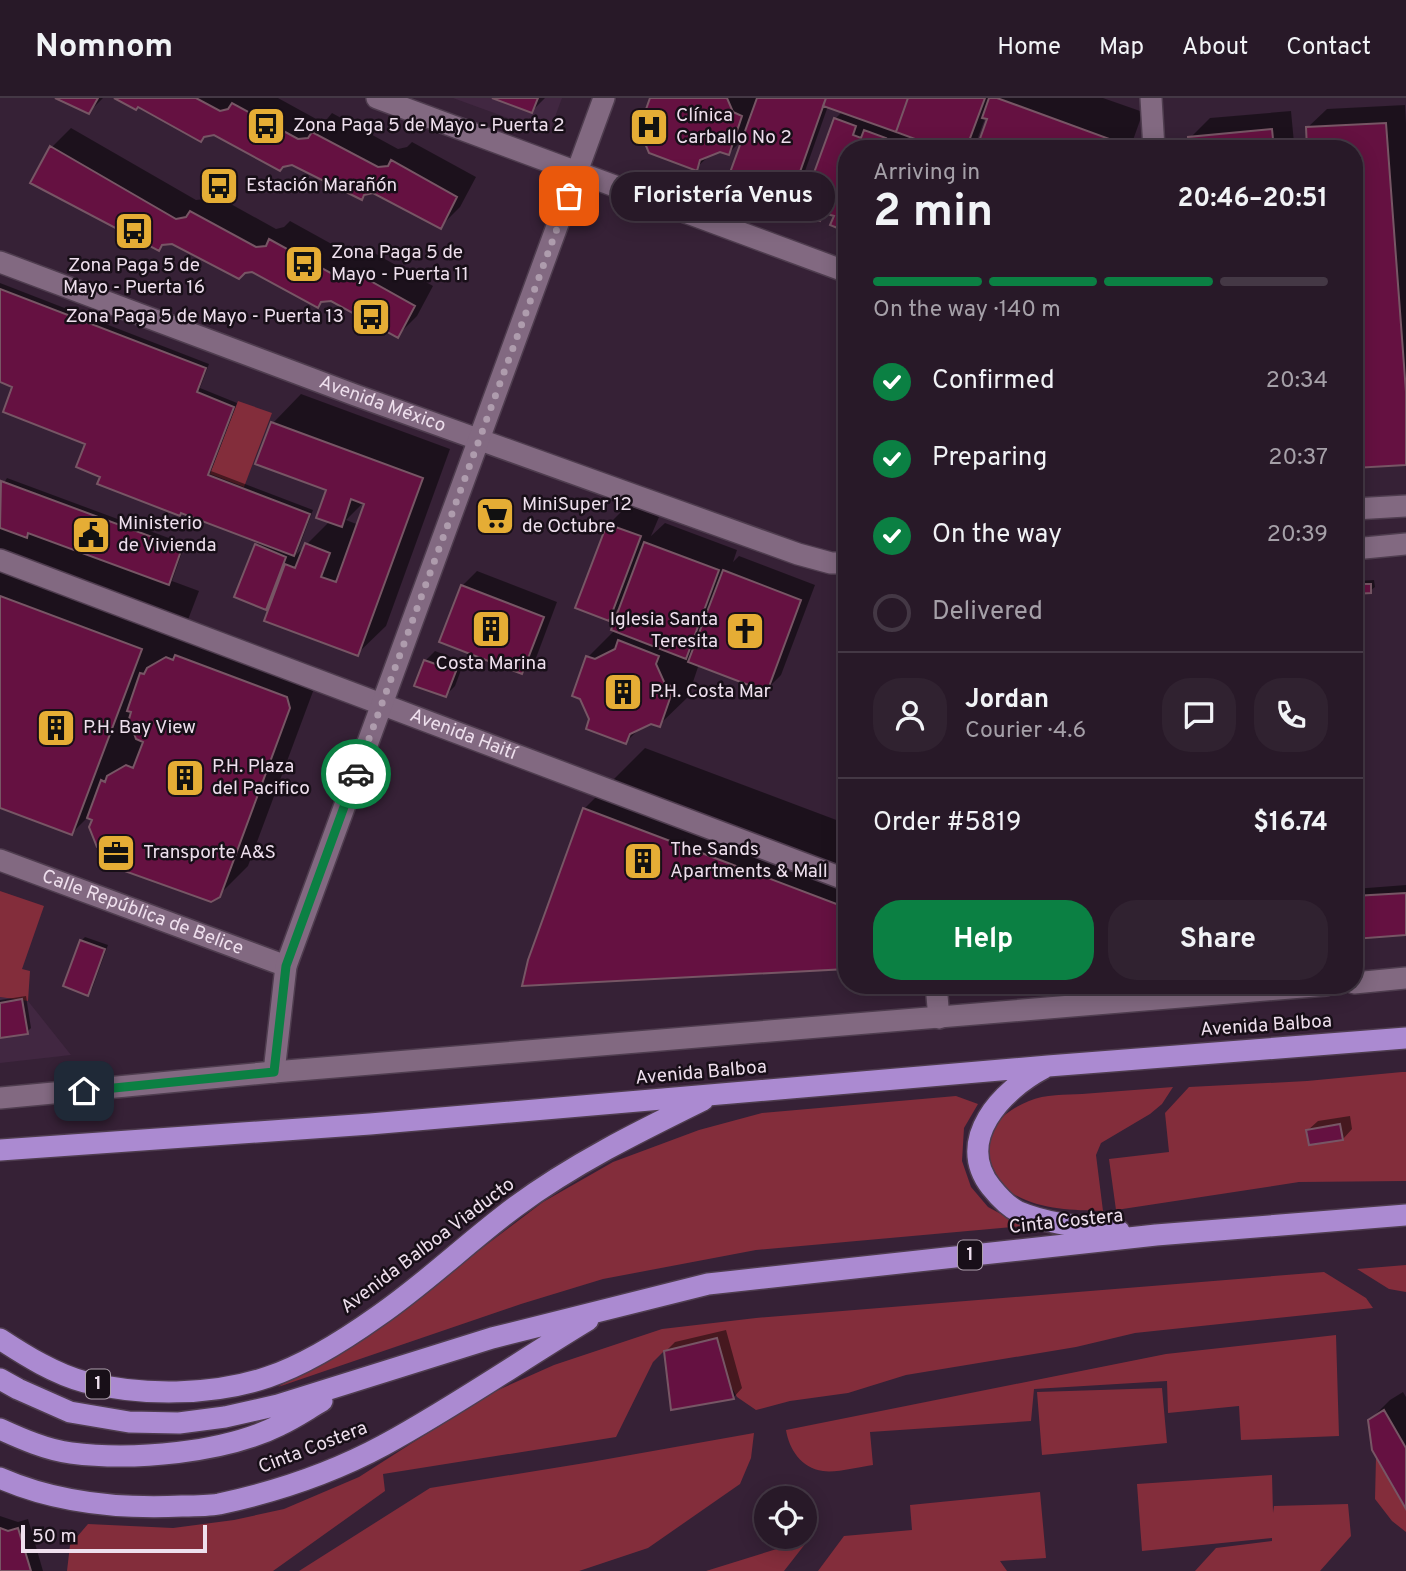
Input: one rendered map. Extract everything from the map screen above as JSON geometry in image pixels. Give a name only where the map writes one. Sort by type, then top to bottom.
[{"type":"highway","name":"Avenida Balboa","points":[[0,1150],[383,1122],[1406,1038]]},
{"type":"highway","points":[[1048,1066],[1016,1085],[990,1113],[981,1129],[978,1160],[986,1180],[1007,1204],[1019,1212],[1059,1224],[1156,1235]]},
{"type":"highway","name":"Avenida Balboa Viaducto","points":[[0,1339],[32,1359],[83,1381],[139,1391],[207,1390],[268,1377],[326,1349],[380,1315],[515,1207],[569,1171],[714,1095]]},
{"type":"highway","name":"Cinta Costera","points":[[354,1382],[492,1338],[708,1284],[1156,1235],[1406,1215]]},
{"type":"highway","name":"Cinta Costera","points":[[0,1478],[57,1497],[108,1506],[150,1508],[217,1505],[337,1467],[384,1445],[609,1308]]},
{"type":"highway","name":"1","points":[[0,1378],[70,1412],[130,1422],[179,1423],[225,1417],[278,1405],[354,1382]]},
{"type":"highway","points":[[0,1429],[25,1440],[69,1453],[168,1455],[246,1438],[279,1425],[354,1382]]},
{"type":"street","points":[[377,98],[838,269]]},
{"type":"street","points":[[274,1072],[286,966],[604,98]]},
{"type":"street","points":[[1151,98],[1153,140]]},
{"type":"street","name":"Avenida México","points":[[0,262],[479,440],[798,554],[838,563]]},
{"type":"street","points":[[1363,508],[1406,506]]},
{"type":"street","points":[[1363,548],[1406,544]]},
{"type":"street","name":"Avenida Haití","points":[[0,560],[838,877]]},
{"type":"street","name":"Calle República de Belice","points":[[0,860],[286,966]]},
{"type":"street","points":[[1363,982],[1406,978]]},
{"type":"street","points":[[937,994],[939,1018]]},
{"type":"street","name":"Avenida Balboa","points":[[0,1098],[274,1072],[939,1018],[1172,994]]},
{"type":"shaded area","points":[[453,98],[562,98],[549,133]]},
{"type":"shaded area","points":[[238,401],[272,413],[244,487],[210,474]]},
{"type":"shaded area","points":[[0,891],[44,906],[22,969],[30,971],[28,1001],[0,997]]},
{"type":"shaded area","points":[[0,997],[28,1001],[71,1055],[0,1063]]},
{"type":"shaded area","points":[[1406,1072],[1406,1181],[1299,1182],[1116,1210],[1109,1159],[1169,1152],[1165,1113],[1189,1087],[1307,1081]]},
{"type":"shaded area","points":[[1173,1087],[1162,1104],[1150,1114],[1101,1143],[1096,1155],[1103,1211],[1058,1208],[1026,1200],[1007,1189],[992,1166],[989,1144],[995,1126],[1009,1112],[1029,1101],[1056,1095]]},
{"type":"shaded area","points":[[956,1096],[978,1104],[964,1128],[962,1161],[971,1187],[988,1207],[1023,1226],[756,1250],[603,1279],[521,1304],[278,1387],[376,1328],[543,1202],[613,1162],[699,1130],[762,1113]]},
{"type":"shaded area","points":[[1406,1265],[1406,1292],[1389,1289],[1357,1269]]},
{"type":"shaded area","points":[[1324,1272],[1366,1298],[1373,1308],[1135,1333],[1076,1347],[906,1375],[848,1393],[790,1401],[756,1410],[737,1397],[728,1381],[716,1338],[664,1351],[653,1362],[616,1437],[383,1474],[385,1491],[273,1571],[67,1571],[70,1545],[88,1524],[173,1528],[234,1520],[284,1509],[359,1477],[487,1395],[554,1365],[662,1329],[756,1318]]},
{"type":"shaded area","points":[[1336,1335],[1339,1436],[1241,1440],[1239,1406],[1168,1413],[1167,1381],[1034,1389],[1031,1421],[870,1432],[873,1465],[841,1471],[823,1471],[802,1462],[793,1451],[786,1430],[1166,1354]]},
{"type":"shaded area","points":[[1162,1388],[1167,1443],[1042,1455],[1037,1392]]},
{"type":"shaded area","points":[[754,1433],[751,1458],[740,1484],[648,1548],[579,1571],[299,1571],[430,1488]]},
{"type":"shaded area","points":[[1376,1457],[1406,1509],[1406,1532],[1392,1521],[1375,1499]]},
{"type":"shaded area","points":[[1272,1475],[1273,1513],[1274,1506],[1348,1504],[1351,1536],[1320,1571],[1195,1571],[1216,1548],[1272,1541],[1272,1538],[1142,1551],[1137,1484]]},
{"type":"shaded area","points":[[1040,1492],[1046,1558],[1000,1561],[1007,1571],[818,1571],[844,1536],[912,1530],[910,1505]]},
{"type":"shaded area","points":[[777,1549],[801,1549],[784,1571],[706,1571]]},
{"type":"building","points":[[55,98],[98,98],[89,114]]},
{"type":"building","points":[[114,98],[196,98],[220,111],[228,109],[232,103],[298,139],[308,138],[312,132],[378,167],[388,166],[391,160],[457,197],[441,229],[373,193],[364,195],[362,200],[292,165],[283,167],[280,171],[214,135],[204,137],[201,142],[138,107],[136,110]]},
{"type":"building","points":[[492,98],[538,98],[532,113]]},
{"type":"building","points":[[650,98],[727,98],[733,112],[742,116],[729,155],[720,152],[700,160],[697,171],[649,153],[639,129]]},
{"type":"building","points":[[757,98],[826,98],[789,203],[727,181]]},
{"type":"building","points":[[826,98],[908,98],[896,132],[823,106]]},
{"type":"building","points":[[908,98],[985,98],[969,140],[918,140],[896,132]]},
{"type":"building","points":[[989,98],[997,98],[1112,140],[980,140],[987,119],[982,118]]},
{"type":"building","points":[[834,118],[856,126],[853,135],[861,138],[864,130],[886,138],[838,140],[838,228],[830,225],[834,216],[823,213],[820,221],[799,214]]},
{"type":"building","points":[[1386,123],[1406,392],[1406,465],[1363,467],[1363,140],[1307,140],[1306,127]]},
{"type":"building","points":[[1272,129],[1273,140],[1188,140],[1188,137]]},
{"type":"building","points":[[50,146],[176,219],[186,217],[190,211],[256,247],[266,246],[269,239],[336,276],[345,274],[349,269],[415,306],[398,338],[331,301],[321,302],[318,308],[252,272],[245,273],[239,279],[172,244],[162,245],[159,251],[30,183]]},
{"type":"building","points":[[0,289],[206,368],[197,392],[234,407],[208,475],[310,514],[294,556],[97,484],[100,477],[76,467],[85,444],[3,412],[12,387],[0,382]]},
{"type":"building","points":[[271,422],[423,478],[358,656],[264,621],[285,564],[295,568],[305,543],[330,553],[321,577],[336,582],[364,504],[351,499],[342,527],[316,518],[326,490],[255,464]]},
{"type":"building","name":"Ministerio de Vivienda","points":[[1,481],[182,548],[169,585],[28,533],[27,538],[0,528]]},
{"type":"building","name":"MiniSuper 12 de Octubre","points":[[493,500],[507,506],[498,531],[484,526]]},
{"type":"building","points":[[607,524],[641,536],[609,621],[575,608]]},
{"type":"building","points":[[644,542],[719,570],[686,659],[611,630]]},
{"type":"building","points":[[255,544],[286,557],[266,610],[234,597]]},
{"type":"building","name":"Iglesia Santa Teresita","points":[[723,570],[801,600],[767,692],[688,662]]},
{"type":"building","points":[[1363,584],[1371,584],[1371,593],[1363,593]]},
{"type":"building","name":"Costa Marina","points":[[461,585],[544,617],[522,674],[439,642]]},
{"type":"building","name":"P.H. Bay View","points":[[0,596],[142,649],[72,835],[0,808]]},
{"type":"building","name":"P.H. Costa Mar","points":[[618,640],[659,656],[656,664],[665,684],[674,687],[660,727],[651,724],[630,734],[626,744],[586,729],[589,719],[580,699],[572,696],[586,656],[595,659],[615,649]]},
{"type":"building","name":"P.H. Plaza del Pacifico","points":[[175,655],[287,697],[290,708],[220,897],[211,902],[116,868],[119,859],[102,853],[104,849],[97,847],[89,827],[92,820],[87,818],[101,780],[105,782],[107,776],[126,765],[133,768],[143,742],[136,739],[129,719],[131,712],[127,711],[140,673],[144,674],[147,668],[166,657],[173,660]]},
{"type":"building","points":[[424,660],[456,671],[446,697],[414,686]]},
{"type":"building","name":"The Sands Apartments & Mall","points":[[583,808],[838,905],[838,969],[522,986],[528,960]]},
{"type":"building","points":[[1406,893],[1406,935],[1363,938],[1363,895]]},
{"type":"building","points":[[80,940],[105,949],[88,996],[63,986]]},
{"type":"building","points":[[22,999],[28,1034],[0,1038],[0,1003]]},
{"type":"building","points":[[1340,1124],[1343,1140],[1309,1145],[1306,1130]]},
{"type":"building","points":[[717,1338],[734,1399],[671,1410],[664,1351]]},
{"type":"building","points":[[1384,1410],[1406,1448],[1406,1509],[1372,1450],[1368,1420]]},
{"type":"building","points":[[0,1528],[8,1531],[18,1528],[31,1571],[0,1571]]},
{"type":"way so far","points":[[356,774],[569,196]]},
{"type":"place","name":"Zona Paga 5 de Mayo - Puerta 2","points":[[266,126]]},
{"type":"place","name":"Clínica Carballo No 2","points":[[649,127]]},
{"type":"place","name":"Estación Marañón","points":[[219,186]]},
{"type":"place","name":"Floristería Venus","points":[[569,196]]},
{"type":"place","name":"Zona Paga 5 de Mayo - Puerta 16","points":[[134,231]]},
{"type":"place","name":"Zona Paga 5 de Mayo - Puerta 11","points":[[304,264]]},
{"type":"place","name":"Zona Paga 5 de Mayo - Puerta 13","points":[[371,317]]},
{"type":"place","name":"MiniSuper 12 de Octubre","points":[[495,516]]},
{"type":"place","name":"Ministerio de Vivienda","points":[[91,535]]},
{"type":"place","name":"Costa Marina","points":[[491,629]]},
{"type":"place","name":"Iglesia Santa Teresita","points":[[745,631]]},
{"type":"place","name":"P.H. Costa Mar","points":[[623,692]]},
{"type":"place","name":"P.H. Bay View","points":[[56,728]]},
{"type":"place","name":"P.H. Plaza del Pacifico","points":[[185,778]]},
{"type":"place","name":"Transporte A&S","points":[[116,853]]},
{"type":"place","name":"The Sands Apartments & Mall","points":[[643,861]]},
{"type":"route","points":[[84,1091],[274,1072],[286,966],[356,774]]}]
